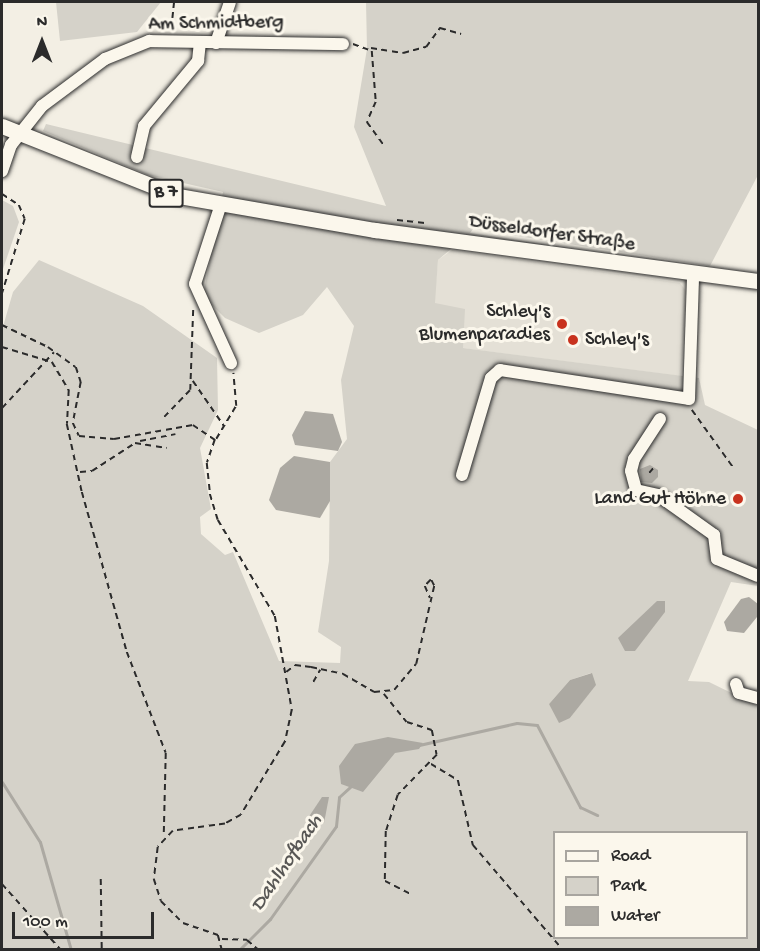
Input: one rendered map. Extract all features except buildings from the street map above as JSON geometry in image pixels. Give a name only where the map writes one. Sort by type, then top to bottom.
[{"type":"main road","name":"B 7","points":[[2,126],[21,130],[144,187],[221,204]]},
{"type":"main road","name":"Düsseldorfer Straße","points":[[221,204],[693,276],[759,281]]},
{"type":"street","points":[[216,43],[230,2]]},
{"type":"street","name":"Am Schmidtberg","points":[[2,171],[21,130],[105,59],[150,41],[343,44]]},
{"type":"street","points":[[137,157],[144,126],[198,62],[200,43]]},
{"type":"street","points":[[221,204],[195,291],[231,363]]},
{"type":"street","points":[[462,475],[491,378],[500,370],[689,399],[693,276]]},
{"type":"street","points":[[660,419],[634,459],[631,471],[636,490],[658,495],[714,535],[717,559],[759,576]]},
{"type":"street","points":[[736,684],[739,693],[759,698]]},
{"type":"path","points":[[168,41],[174,2]]},
{"type":"path","points":[[343,44],[403,53],[426,47],[440,28],[461,34]]},
{"type":"path","points":[[370,48],[376,102],[367,122],[385,147]]},
{"type":"path","points":[[2,194],[19,205],[26,219],[2,294]]},
{"type":"path","points":[[164,417],[189,395],[192,381],[195,291]]},
{"type":"path","points":[[2,326],[55,351],[80,375],[72,419],[79,436],[114,439],[193,425],[215,440]]},
{"type":"path","points":[[2,346],[47,360],[69,390],[67,424],[79,472],[128,652],[166,753],[164,836],[155,867],[161,901],[183,923],[221,939],[248,940],[259,950]]},
{"type":"path","points":[[2,408],[55,351]]},
{"type":"path","points":[[164,836],[232,822],[245,810],[291,728],[276,616],[218,520],[210,494],[207,463],[215,440],[236,406],[231,363]]},
{"type":"path","points":[[192,381],[224,427]]},
{"type":"path","points":[[689,407],[733,467]]},
{"type":"path","points":[[79,472],[92,471],[137,442],[175,434]]},
{"type":"path","points":[[137,442],[167,448]]},
{"type":"path","points":[[649,473],[654,467]]},
{"type":"path","points":[[384,693],[399,687],[414,669],[434,586],[431,580],[425,586],[430,598]]},
{"type":"path","points":[[285,673],[295,665],[321,669],[384,693],[403,720],[434,734],[437,755],[395,801],[382,853],[385,881],[410,894]]},
{"type":"path","points":[[313,682],[321,669]]},
{"type":"path","points":[[430,764],[458,780],[469,839],[553,937]]},
{"type":"path","points":[[101,879],[102,950]]},
{"type":"path","points":[[2,884],[61,950]]},
{"type":"path","points":[[221,939],[222,950]]},
{"type":"shaded area","points":[[452,250],[680,283],[686,291],[681,376],[462,348],[434,304],[438,260]]},
{"type":"green space","points":[[56,2],[161,2],[137,32],[60,41]]},
{"type":"green space","points":[[366,2],[758,2],[758,175],[710,266],[473,229],[470,233],[660,262],[465,237],[438,260],[435,303],[465,309],[463,348],[699,378],[705,405],[758,430],[758,586],[731,582],[688,681],[709,682],[758,706],[758,949],[2,949],[2,330],[13,292],[39,260],[143,306],[217,358],[218,410],[200,448],[211,509],[200,517],[201,534],[225,555],[233,552],[279,661],[340,663],[341,647],[318,632],[329,561],[330,462],[347,439],[341,380],[354,326],[327,287],[303,315],[259,333],[225,318],[203,296],[223,192],[148,175],[43,131],[46,124],[386,206],[354,127],[367,49]],"holes":[[[591,673],[592,689],[570,718],[549,704],[570,680]]]},
{"type":"green space","points":[[2,200],[13,206],[19,222],[2,272]]},
{"type":"water","points":[[305,411],[333,414],[342,442],[338,451],[295,445],[292,435]]},
{"type":"water","points":[[294,456],[330,462],[330,501],[320,518],[276,510],[269,500],[280,468]]},
{"type":"water","points":[[650,465],[658,470],[658,477],[652,483],[641,482],[640,469]]},
{"type":"water","points":[[749,597],[758,604],[757,617],[744,633],[727,631],[724,622],[741,599]]},
{"type":"water","points":[[657,601],[665,601],[665,612],[635,651],[625,651],[618,638]]},
{"type":"water","points":[[592,673],[596,685],[570,718],[559,723],[549,704],[570,680]]},
{"type":"water","points":[[388,737],[423,743],[419,749],[395,753],[363,792],[341,784],[339,766],[355,744]]},
{"type":"water","points":[[322,797],[329,797],[324,823],[308,818]]},
{"type":"waterway","points":[[419,745],[517,723],[537,725],[580,807],[597,815]]},
{"type":"waterway","points":[[2,782],[40,842],[71,950]]},
{"type":"waterway","name":"Dahlhofbach","points":[[239,950],[270,919],[336,826],[339,797],[350,787]]},
{"type":"place","name":"Schley's Blumenparadies","points":[[562,324]]},
{"type":"place","name":"Schley's","points":[[573,340]]},
{"type":"place","name":"Land Gut Höhne","points":[[738,499]]}]
